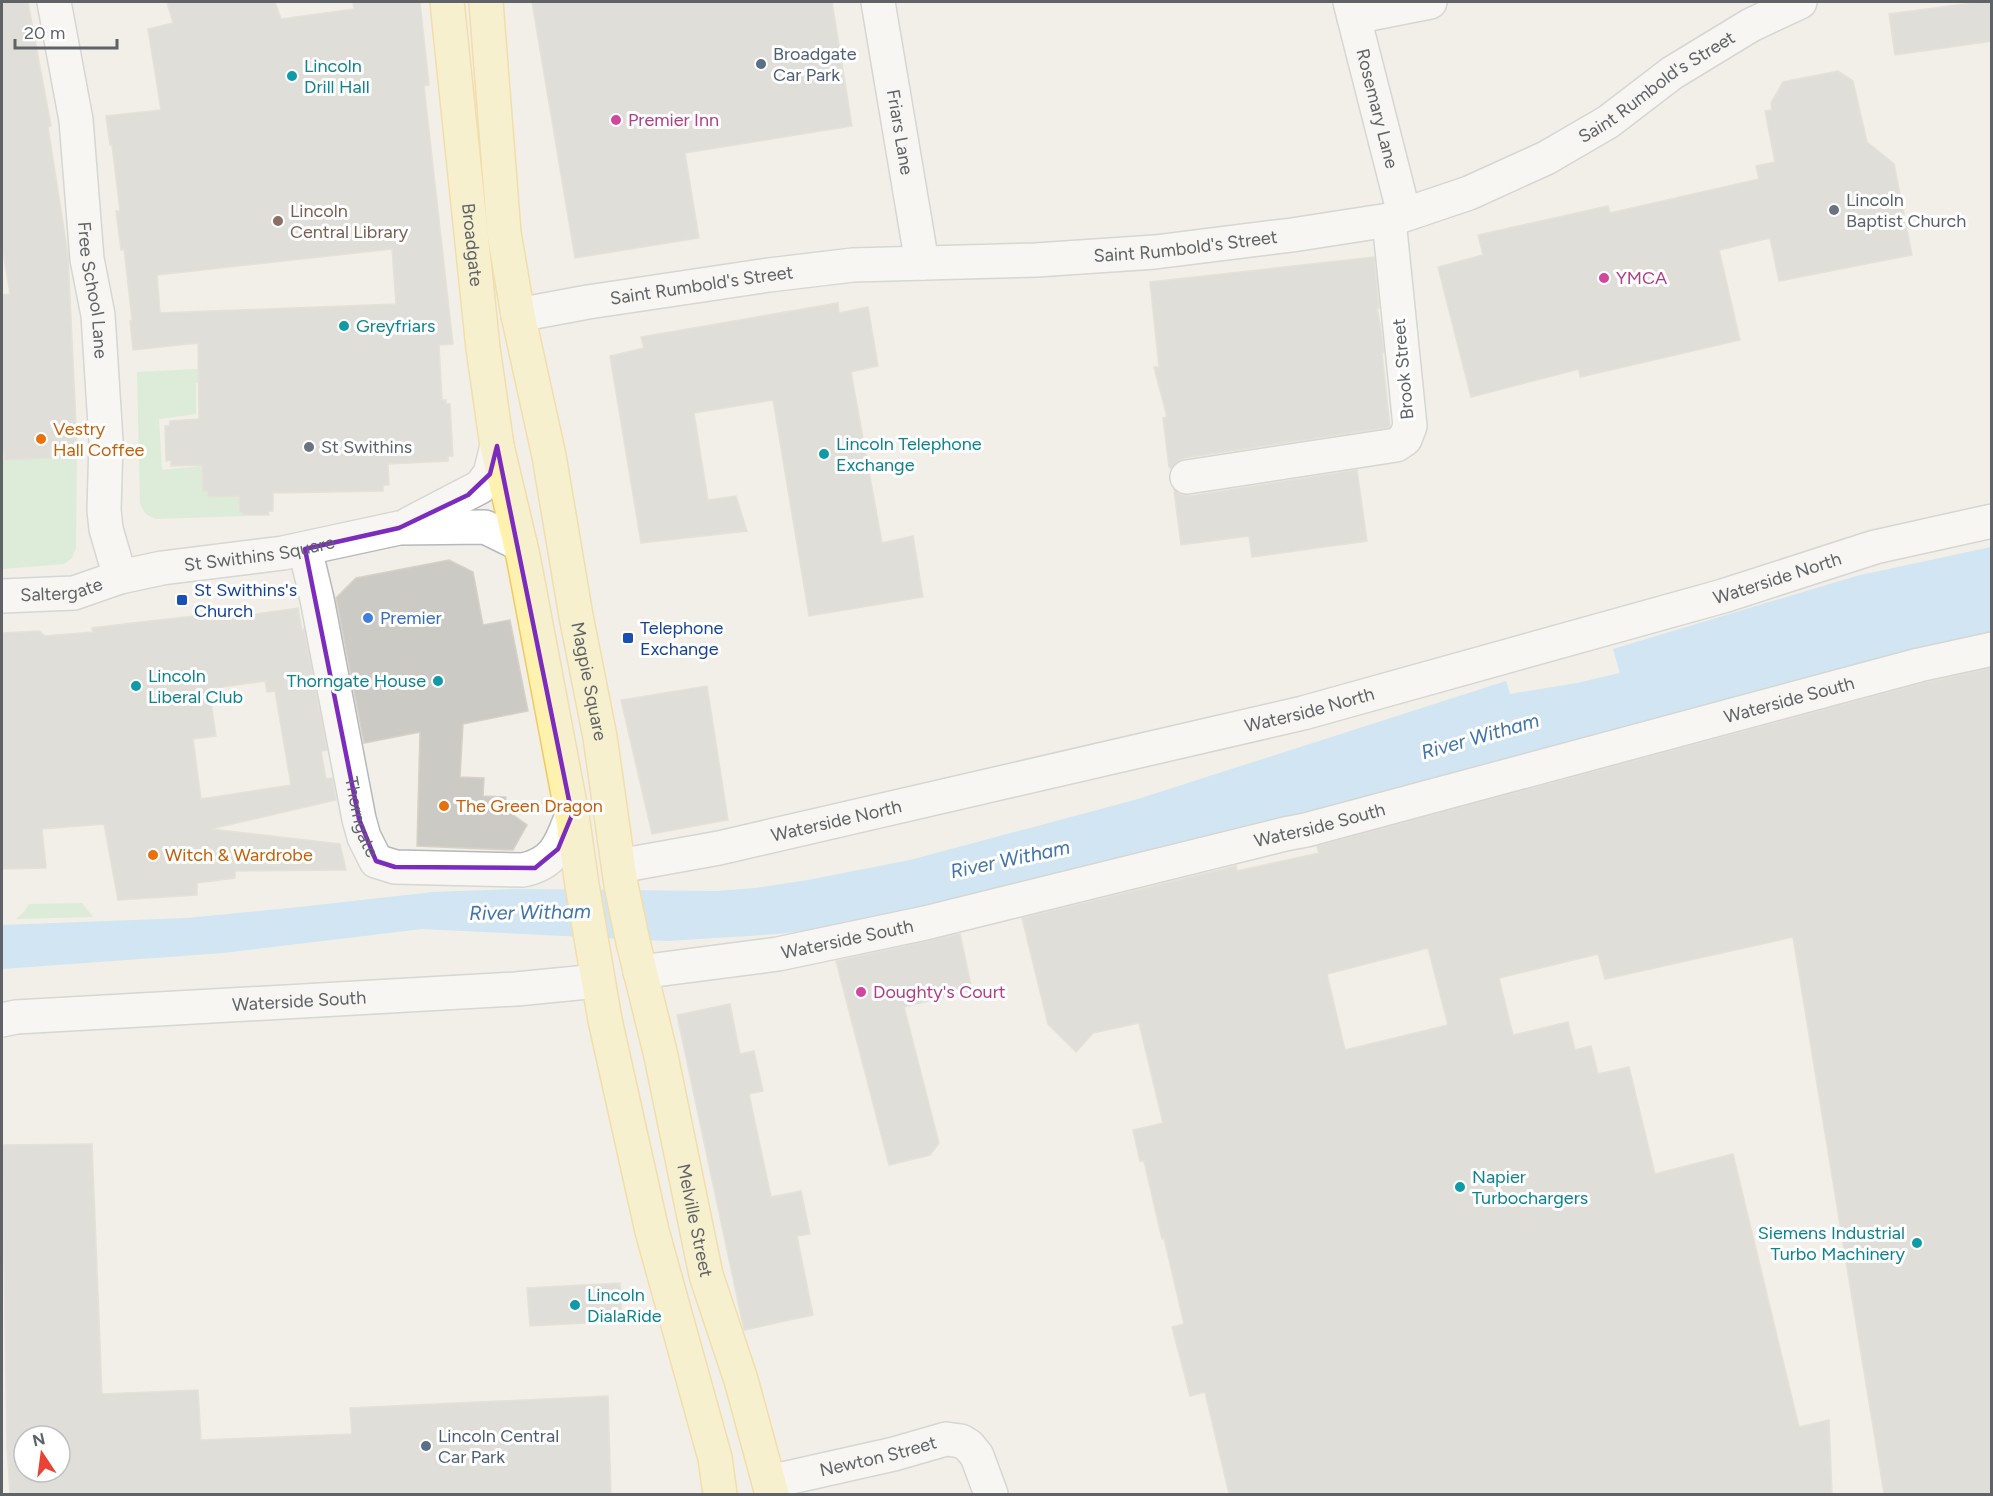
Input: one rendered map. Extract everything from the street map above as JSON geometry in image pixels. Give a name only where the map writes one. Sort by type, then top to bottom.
[{"type":"main road","name":"Broadgate","points":[[447,2],[483,348],[497,446],[520,544]]},
{"type":"main road","name":"Broadgate","points":[[486,2],[504,233],[518,315],[553,479]]},
{"type":"main road","name":"Magpie Square","points":[[553,479],[576,616],[600,737],[620,876],[636,957]]},
{"type":"main road","points":[[520,544],[572,815],[604,1020],[651,1231],[715,1458],[720,1494]]},
{"type":"main road","name":"Melville Street","points":[[636,957],[661,1056],[706,1275],[741,1380],[771,1488]]},
{"type":"street","name":"Free School Lane","points":[[54,2],[76,120],[86,249],[99,315],[106,441],[104,510],[106,529],[120,578]]},
{"type":"street","name":"Friars Lane","points":[[878,2],[922,263]]},
{"type":"street","points":[[1352,9],[1430,2]]},
{"type":"street","name":"Saint Rumbold's Street","points":[[518,315],[588,302],[853,265],[1036,260],[1155,252],[1293,235],[1396,217],[1469,193],[1546,158],[1608,122],[1672,73],[1751,25],[1800,2]]},
{"type":"street","name":"Rosemary Lane","points":[[1352,9],[1396,217]]},
{"type":"street","name":"Brook Street","points":[[1187,477],[1396,445],[1405,439],[1410,426],[1396,217]]},
{"type":"street","name":"St Swithins Square","points":[[399,528],[480,487],[490,474],[497,446]]},
{"type":"street","name":"Waterside North","points":[[620,876],[719,848],[1304,714],[1723,596],[1875,547],[1992,521]]},
{"type":"street","name":"St Swithins Square","points":[[120,578],[162,568],[305,549],[399,528],[485,527],[520,544]]},
{"type":"street","name":"Thorngate","points":[[305,549],[317,599],[359,819],[364,837],[376,861],[395,867],[523,870],[535,868],[544,863],[558,849],[572,815]]},
{"type":"street","name":"Saltergate","points":[[2,596],[74,593],[120,578]]},
{"type":"street","name":"Waterside South","points":[[636,957],[778,954],[925,923],[1306,830],[1907,668],[1992,649]]},
{"type":"street","name":"Waterside South","points":[[2,1020],[16,1017],[516,989],[598,981]]},
{"type":"street","name":"Newton Street","points":[[771,1488],[946,1439],[961,1441],[969,1446],[977,1456],[991,1494]]},
{"type":"highlighted area","points":[[497,446],[572,815],[558,849],[535,868],[395,867],[376,861],[359,819],[305,549],[399,528],[468,495],[490,474]]},
{"type":"green space","points":[[236,367],[237,380],[196,383],[196,414],[159,419],[162,470],[207,465],[203,491],[208,491],[209,497],[214,497],[214,491],[242,496],[240,512],[243,512],[243,516],[156,519],[150,516],[140,503],[137,372]]},
{"type":"green space","points":[[77,446],[76,548],[72,558],[64,564],[2,569],[2,449]]},
{"type":"green space","points":[[82,903],[93,917],[16,919],[29,904]]},
{"type":"water","name":"River Witham","points":[[1991,547],[1991,636],[1470,768],[1231,833],[855,925],[778,934],[667,941],[422,929],[223,953],[2,969],[2,925],[187,918],[433,892],[517,889],[715,891],[756,888],[808,880],[910,860],[1138,799],[1506,681],[1510,694],[1620,673],[1613,649],[1856,576]]},
{"type":"building","points":[[2,2],[28,2],[51,126],[48,127],[68,255],[77,446],[69,446],[70,457],[5,460],[4,449],[2,449],[2,295],[10,294],[2,246]]},
{"type":"building","points":[[167,2],[275,2],[281,19],[354,9],[353,2],[420,2],[429,85],[424,86],[453,344],[439,345],[442,400],[450,404],[453,456],[448,456],[448,461],[388,464],[389,485],[383,485],[383,491],[273,493],[273,511],[268,511],[269,515],[243,515],[243,512],[240,512],[239,496],[208,497],[208,491],[203,491],[202,465],[171,466],[171,460],[166,461],[165,426],[170,426],[170,421],[199,419],[198,343],[133,350],[124,249],[121,250],[116,211],[120,211],[106,116],[161,110],[148,29],[173,23]],"holes":[[[392,249],[396,304],[160,313],[157,275]]]},
{"type":"building","points":[[532,2],[832,2],[852,126],[685,153],[699,238],[575,258]]},
{"type":"building","points":[[1992,2],[1992,41],[1895,55],[1889,14]]},
{"type":"building","points":[[1838,71],[1853,81],[1867,142],[1894,164],[1912,255],[1779,281],[1770,238],[1719,250],[1740,340],[1580,377],[1579,369],[1471,397],[1438,267],[1483,255],[1478,235],[1608,206],[1610,213],[1759,179],[1756,166],[1775,162],[1765,111],[1772,110],[1771,103],[1783,82]]},
{"type":"building","points":[[1374,257],[1390,427],[1184,458],[1171,468],[1169,467],[1163,418],[1167,417],[1154,367],[1159,367],[1150,282]]},
{"type":"building","name":"Lincoln Telephone Exchange","points":[[838,303],[839,313],[868,307],[878,366],[851,372],[882,543],[913,536],[923,597],[809,616],[773,400],[694,413],[708,500],[736,496],[747,531],[641,543],[610,356],[644,348],[641,337]]},
{"type":"building","points":[[1357,470],[1367,541],[1252,557],[1249,536],[1181,545],[1174,490],[1181,495],[1190,496]]},
{"type":"building","name":"Thorngate House","points":[[449,560],[473,572],[483,625],[510,620],[528,711],[463,724],[460,777],[484,778],[483,796],[506,797],[505,809],[527,825],[513,850],[417,846],[420,732],[364,743],[336,598],[356,578]]},
{"type":"building","points":[[298,608],[327,750],[321,751],[326,779],[332,778],[336,800],[211,829],[340,844],[346,870],[235,871],[235,878],[197,883],[197,895],[118,900],[104,824],[42,829],[46,868],[2,869],[2,633],[39,631],[45,636],[93,632],[92,628],[204,615],[206,621]],"holes":[[[265,681],[267,692],[275,691],[291,785],[201,799],[193,739],[216,736],[209,689]]]},
{"type":"building","points":[[1992,668],[1992,1494],[1884,1494],[1793,937],[1605,979],[1598,954],[1499,978],[1513,1035],[1568,1022],[1575,1050],[1591,1046],[1598,1074],[1629,1067],[1655,1174],[1733,1154],[1799,1427],[1829,1420],[1832,1494],[1229,1494],[1205,1392],[1190,1396],[1172,1327],[1184,1324],[1144,1161],[1140,1161],[1133,1130],[1163,1123],[1139,1023],[1093,1033],[1076,1052],[1048,1024],[1022,918],[1236,866],[1237,871],[1319,853],[1317,846],[1923,683]],"holes":[[[1428,948],[1448,1025],[1345,1050],[1327,974]]]},
{"type":"building","points":[[707,686],[728,820],[652,834],[621,700]]},
{"type":"building","points":[[960,934],[972,990],[904,1007],[939,1143],[930,1155],[889,1165],[836,961]]},
{"type":"building","points":[[730,1004],[740,1054],[754,1051],[763,1091],[749,1094],[771,1197],[801,1191],[810,1234],[797,1236],[813,1315],[744,1330],[677,1015]]},
{"type":"building","points":[[92,1144],[102,1394],[198,1390],[201,1440],[352,1434],[350,1408],[608,1396],[611,1494],[10,1494],[7,1447],[2,1145]]},
{"type":"building","name":"Lincoln DialaRide","points":[[620,1283],[622,1321],[530,1326],[527,1288]]},
{"type":"place","name":"Broadgate Car Park","points":[[761,64]]},
{"type":"place","name":"Lincoln Drill Hall","points":[[292,76]]},
{"type":"place","name":"Premier Inn","points":[[616,120]]},
{"type":"place","name":"Lincoln Baptist Church","points":[[1834,210]]},
{"type":"place","name":"Lincoln Central Library","points":[[278,221]]},
{"type":"place","name":"YMCA","points":[[1604,278]]},
{"type":"place","name":"Greyfriars","points":[[344,326]]},
{"type":"place","name":"Vestry Hall Coffee","points":[[41,439]]},
{"type":"place","name":"St Swithins","points":[[309,447]]},
{"type":"place","name":"Lincoln Telephone Exchange","points":[[824,454]]},
{"type":"place","name":"St Swithins's Church","points":[[182,600]]},
{"type":"place","name":"Premier","points":[[368,618]]},
{"type":"place","name":"Telephone Exchange","points":[[628,638]]},
{"type":"place","name":"Thorngate House","points":[[438,681]]},
{"type":"place","name":"Lincoln Liberal Club","points":[[136,686]]},
{"type":"place","name":"The Green Dragon","points":[[444,806]]},
{"type":"place","name":"Witch & Wardrobe","points":[[153,855]]},
{"type":"place","name":"Doughty's Court","points":[[861,992]]},
{"type":"place","name":"Napier Turbochargers","points":[[1460,1187]]},
{"type":"place","name":"Siemens Industrial Turbo Machinery","points":[[1917,1243]]},
{"type":"place","name":"Lincoln DialaRide","points":[[575,1305]]},
{"type":"place","name":"Lincoln Central Car Park","points":[[426,1446]]}]
